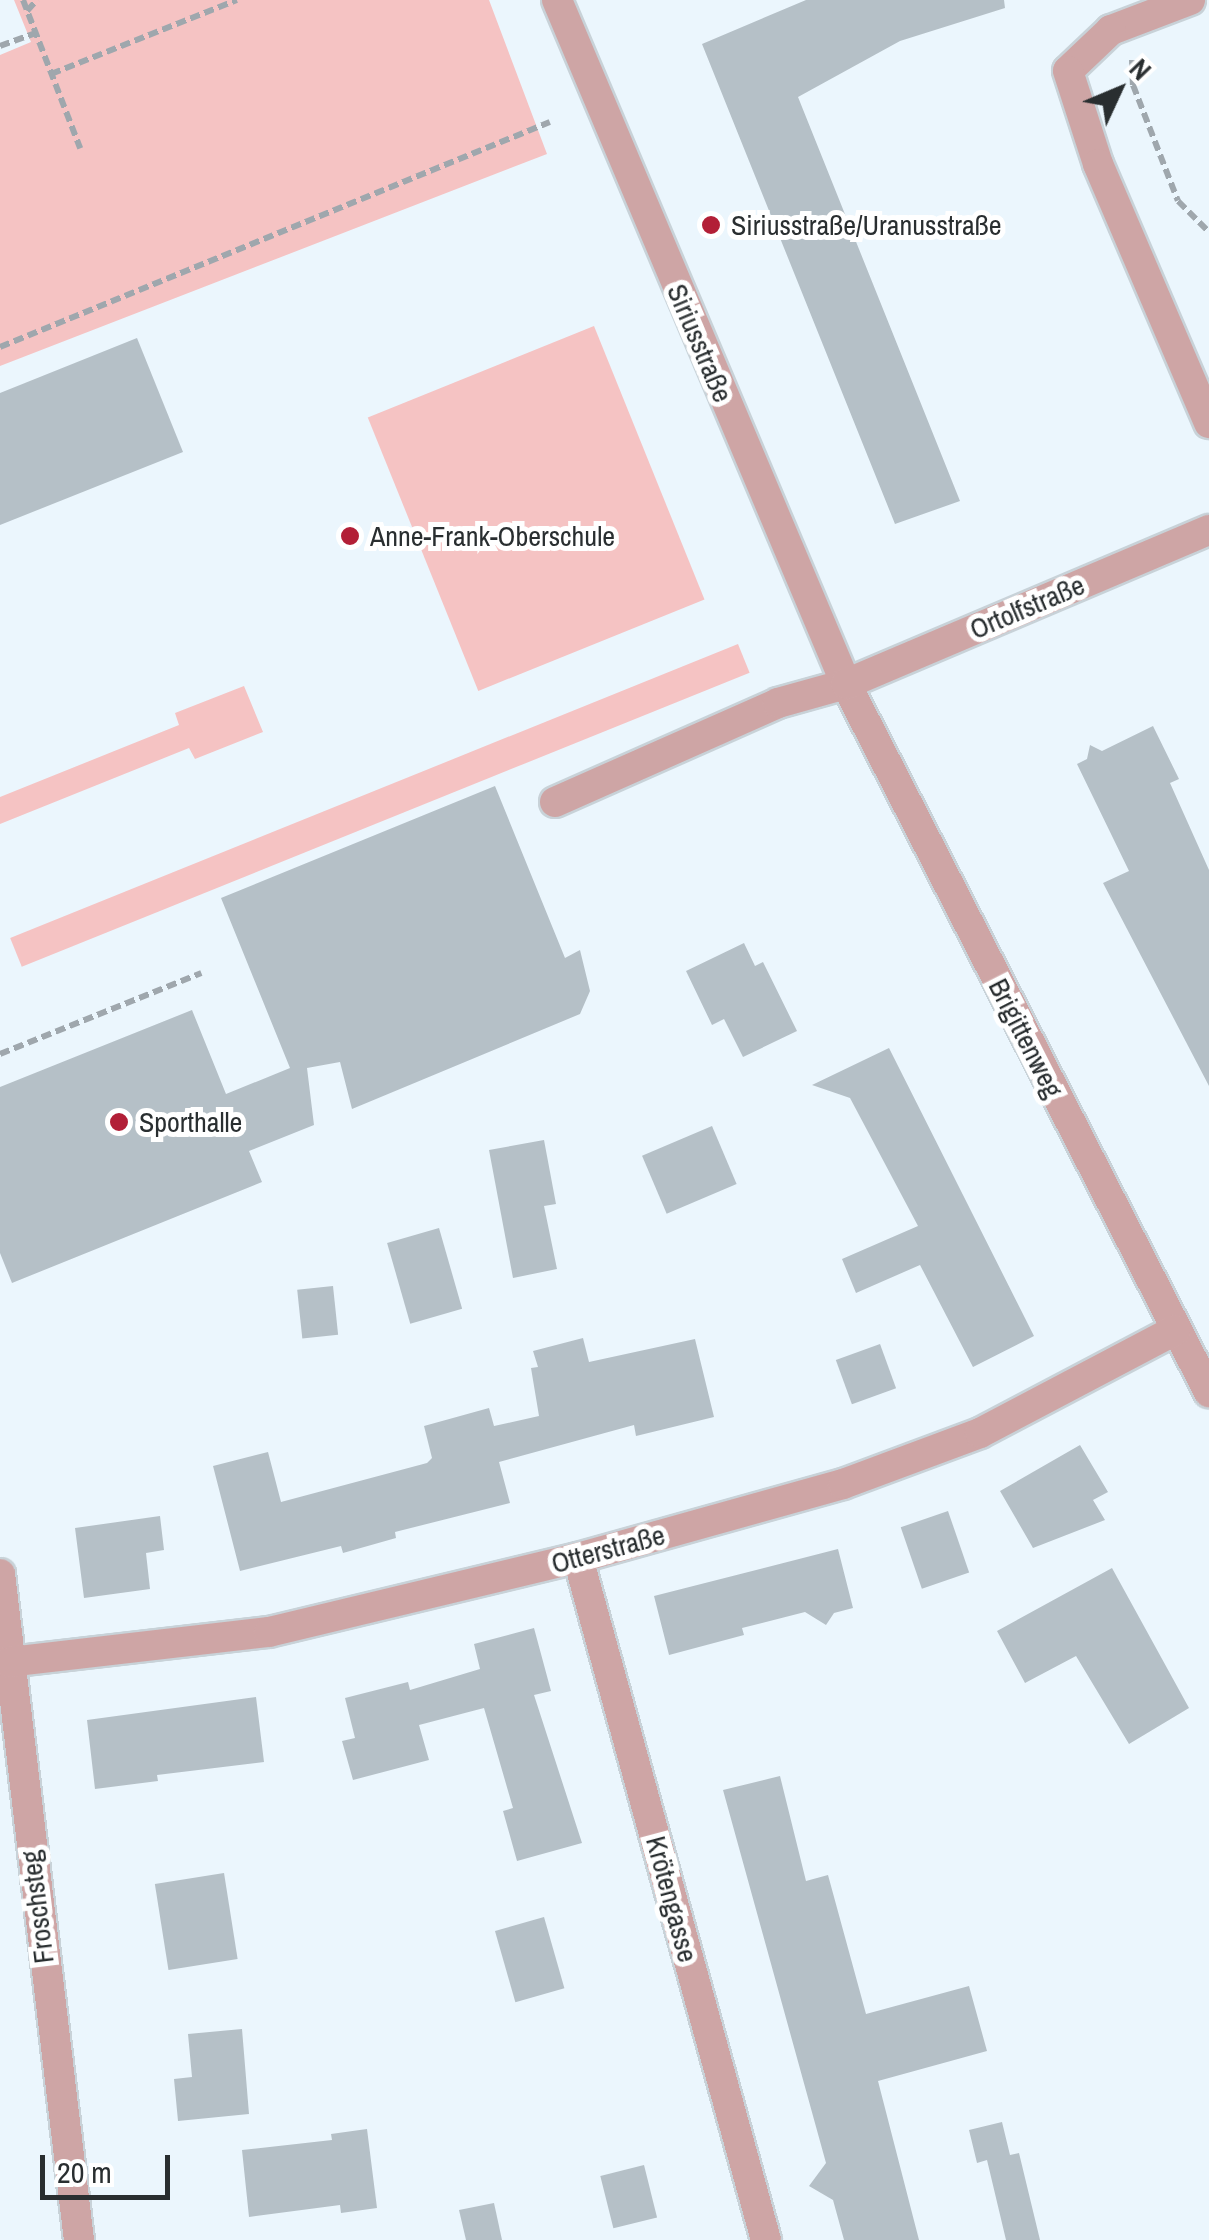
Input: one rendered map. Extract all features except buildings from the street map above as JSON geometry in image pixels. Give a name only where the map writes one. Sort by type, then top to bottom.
[{"type":"street","name":"Siriusstraße","points":[[556,0],[846,684]]},
{"type":"street","points":[[1190,0],[1111,30],[1068,71],[1098,164],[1209,424]]},
{"type":"street","name":"Ortolfstraße","points":[[555,802],[778,703],[846,684],[1209,530]]},
{"type":"street","name":"Brigittenweg","points":[[846,684],[1209,1392]]},
{"type":"street","name":"Otterstraße","points":[[9,1662],[269,1632],[578,1558],[909,1462],[980,1433],[1176,1330]]},
{"type":"street","name":"Krötengasse","points":[[578,1558],[766,2240]]},
{"type":"street","name":"Froschsteg","points":[[0,1574],[79,2240]]},
{"type":"path","points":[[23,0],[80,148]]},
{"type":"path","points":[[27,12],[38,0]]},
{"type":"path","points":[[51,74],[237,0]]},
{"type":"path","points":[[1131,22],[1133,85],[1178,202],[1209,232]]},
{"type":"path","points":[[0,46],[36,32]]},
{"type":"path","points":[[0,347],[550,122]]},
{"type":"path","points":[[0,1054],[200,972]]},
{"type":"shaded area","points":[[14,0],[489,0],[547,154],[0,366],[0,55],[31,42]]},
{"type":"shaded area","points":[[594,326],[705,600],[478,691],[368,417]]},
{"type":"shaded area","points":[[738,644],[750,673],[22,967],[10,938]]},
{"type":"shaded area","points":[[244,686],[263,732],[195,759],[189,748],[0,824],[0,797],[179,725],[175,713]]},
{"type":"place","name":"Siriusstraße/Uranusstraße","points":[[711,225]]},
{"type":"place","name":"Anne-Frank-Oberschule","points":[[350,536]]},
{"type":"place","name":"Sporthalle","points":[[119,1122]]}]
